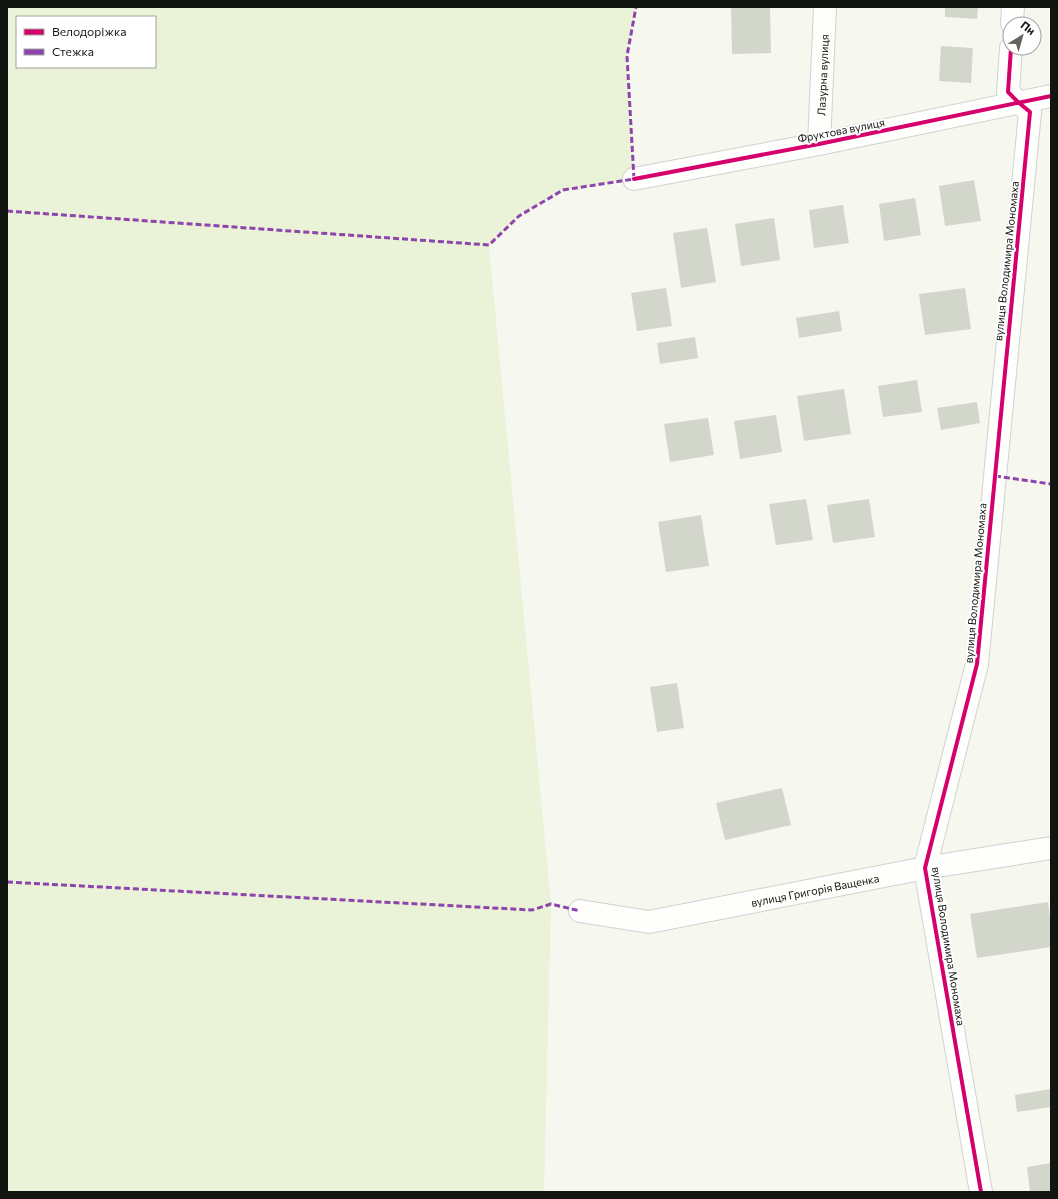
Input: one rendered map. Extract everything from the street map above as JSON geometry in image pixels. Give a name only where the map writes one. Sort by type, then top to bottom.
[{"type":"street","name":"Лазурна вулиця","points":[[819,144],[825,7]]},
{"type":"street","name":"вулиця Володимира Мономаха","points":[[981,1192],[925,868],[977,664],[1030,112],[1008,92],[1010,56]]},
{"type":"street","name":"Фруктова вулиця","points":[[634,179],[819,144],[1051,96]]},
{"type":"street","name":"вулиця Григорія Ващенка","points":[[580,911],[649,922],[925,868],[1051,848]]},
{"type":"green space","points":[[7,7],[636,7],[627,56],[634,179],[563,190],[519,216],[489,246],[551,904],[544,1192],[7,1192]]},
{"type":"building","points":[[731,7],[770,7],[771,53],[732,54]]},
{"type":"building","points":[[945,7],[978,7],[977,19],[945,17]]},
{"type":"building","points":[[941,46],[973,48],[971,83],[939,81]]},
{"type":"building","points":[[974,180],[981,221],[945,226],[939,186]]},
{"type":"building","points":[[915,198],[921,235],[884,241],[879,204]]},
{"type":"building","points":[[843,205],[849,243],[814,248],[809,210]]},
{"type":"building","points":[[774,218],[780,260],[741,266],[735,224]]},
{"type":"building","points":[[707,228],[716,282],[681,288],[673,233]]},
{"type":"building","points":[[666,288],[672,326],[637,331],[631,293]]},
{"type":"building","points":[[965,288],[971,329],[925,335],[919,294]]},
{"type":"building","points":[[839,311],[842,331],[799,338],[796,318]]},
{"type":"building","points":[[695,337],[698,358],[660,364],[657,343]]},
{"type":"building","points":[[917,380],[922,412],[883,417],[878,386]]},
{"type":"building","points":[[844,389],[851,434],[804,441],[797,396]]},
{"type":"building","points":[[977,402],[980,423],[941,430],[937,408]]},
{"type":"building","points":[[776,415],[782,452],[740,459],[734,421]]},
{"type":"building","points":[[708,418],[714,455],[670,462],[664,424]]},
{"type":"building","points":[[806,499],[813,540],[776,545],[769,504]]},
{"type":"building","points":[[869,499],[875,537],[833,543],[827,505]]},
{"type":"building","points":[[701,515],[709,566],[666,572],[658,522]]},
{"type":"building","points":[[677,683],[684,728],[657,732],[650,687]]},
{"type":"building","points":[[782,788],[791,825],[725,840],[716,803]]},
{"type":"building","points":[[1048,902],[1051,925],[1051,947],[977,958],[970,914]]},
{"type":"building","points":[[1051,1089],[1051,1107],[1017,1112],[1015,1095]]},
{"type":"building","points":[[1051,1163],[1051,1192],[1030,1192],[1027,1167]]},
{"type":"marked path","points":[[7,211],[489,245],[519,216],[563,190],[634,179],[627,56],[636,7]]},
{"type":"marked path","points":[[995,476],[1051,484]]},
{"type":"marked path","points":[[7,882],[532,910],[551,904],[580,911]]},
{"type":"cycle path","points":[[981,1192],[925,868],[977,664],[1030,112],[1008,92],[1010,56]]},
{"type":"cycle path","points":[[634,179],[819,144],[1051,96]]}]
